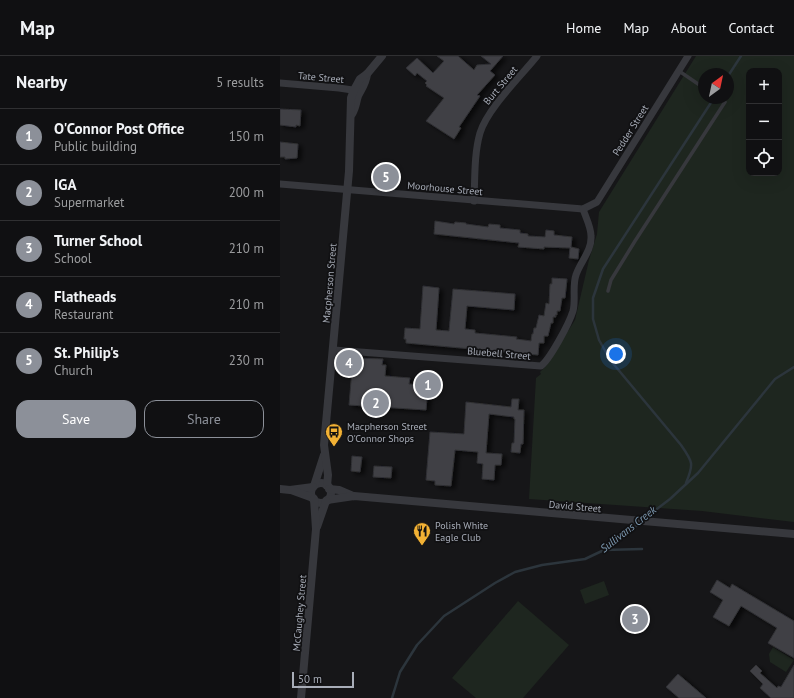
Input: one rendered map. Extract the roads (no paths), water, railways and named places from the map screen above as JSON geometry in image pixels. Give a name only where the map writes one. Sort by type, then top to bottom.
[{"type":"street","name":"Macpherson Street","points":[[313,486],[324,453],[347,190],[351,115],[355,109],[357,90],[366,82],[367,74],[382,56]]},
{"type":"street","name":"Burt Street","points":[[474,200],[477,152],[480,132],[488,114],[538,56]]},
{"type":"street","name":"Pedder Street","points":[[583,209],[597,202],[688,56]]},
{"type":"street","name":"Tate Street","points":[[280,83],[357,90]]},
{"type":"street","name":"Moorhouse Street","points":[[280,184],[583,209]]},
{"type":"street","name":"Bluebell Street","points":[[334,350],[540,366],[546,362],[573,311],[575,277],[590,244],[591,236],[590,227],[583,209]]},
{"type":"street","name":"Macpherson Street","points":[[324,453],[328,475],[328,487]]},
{"type":"street","points":[[280,489],[290,490],[313,486],[320,483],[328,487],[330,494],[327,500],[320,502],[290,490]]},
{"type":"street","points":[[313,486],[311,493],[313,499]]},
{"type":"street","name":"David Street","points":[[328,487],[354,496]]},
{"type":"street","name":"David Street","points":[[327,500],[354,496],[794,534]]},
{"type":"street","name":"McCaughey Street","points":[[301,698],[316,529],[313,499]]},
{"type":"street","name":"McCaughey Street","points":[[316,529],[327,500]]},
{"type":"lane","points":[[678,71],[698,84]]},
{"type":"lane","points":[[608,291],[611,280],[635,241],[724,104]]},
{"type":"lane","points":[[631,238],[635,241]]},
{"type":"waterway","points":[[733,68],[741,56]]},
{"type":"waterway","points":[[686,483],[691,467],[688,455],[611,361],[599,340],[593,319],[593,298],[603,269],[710,104]]},
{"type":"waterway","name":"Sullivans Creek","points":[[645,518],[670,499],[698,473],[775,379],[794,367]]},
{"type":"waterway","name":"Sullivans Creek","points":[[392,698],[400,672],[417,645],[444,616],[515,572],[542,565],[585,559],[604,550],[640,523]]},
{"type":"waterway","points":[[604,550],[642,549]]},
{"type":"place","name":"St. Philip's","points":[[386,177]]},
{"type":"place","name":"Flatheads","points":[[349,363]]},
{"type":"place","name":"O'Connor Post Office","points":[[428,385]]},
{"type":"place","name":"IGA","points":[[376,403]]},
{"type":"place","name":"Macpherson Street O'Connor Shops","points":[[334,447]]},
{"type":"place","name":"Polish White Eagle Club","points":[[422,546]]},
{"type":"place","name":"Turner School","points":[[635,619]]}]
